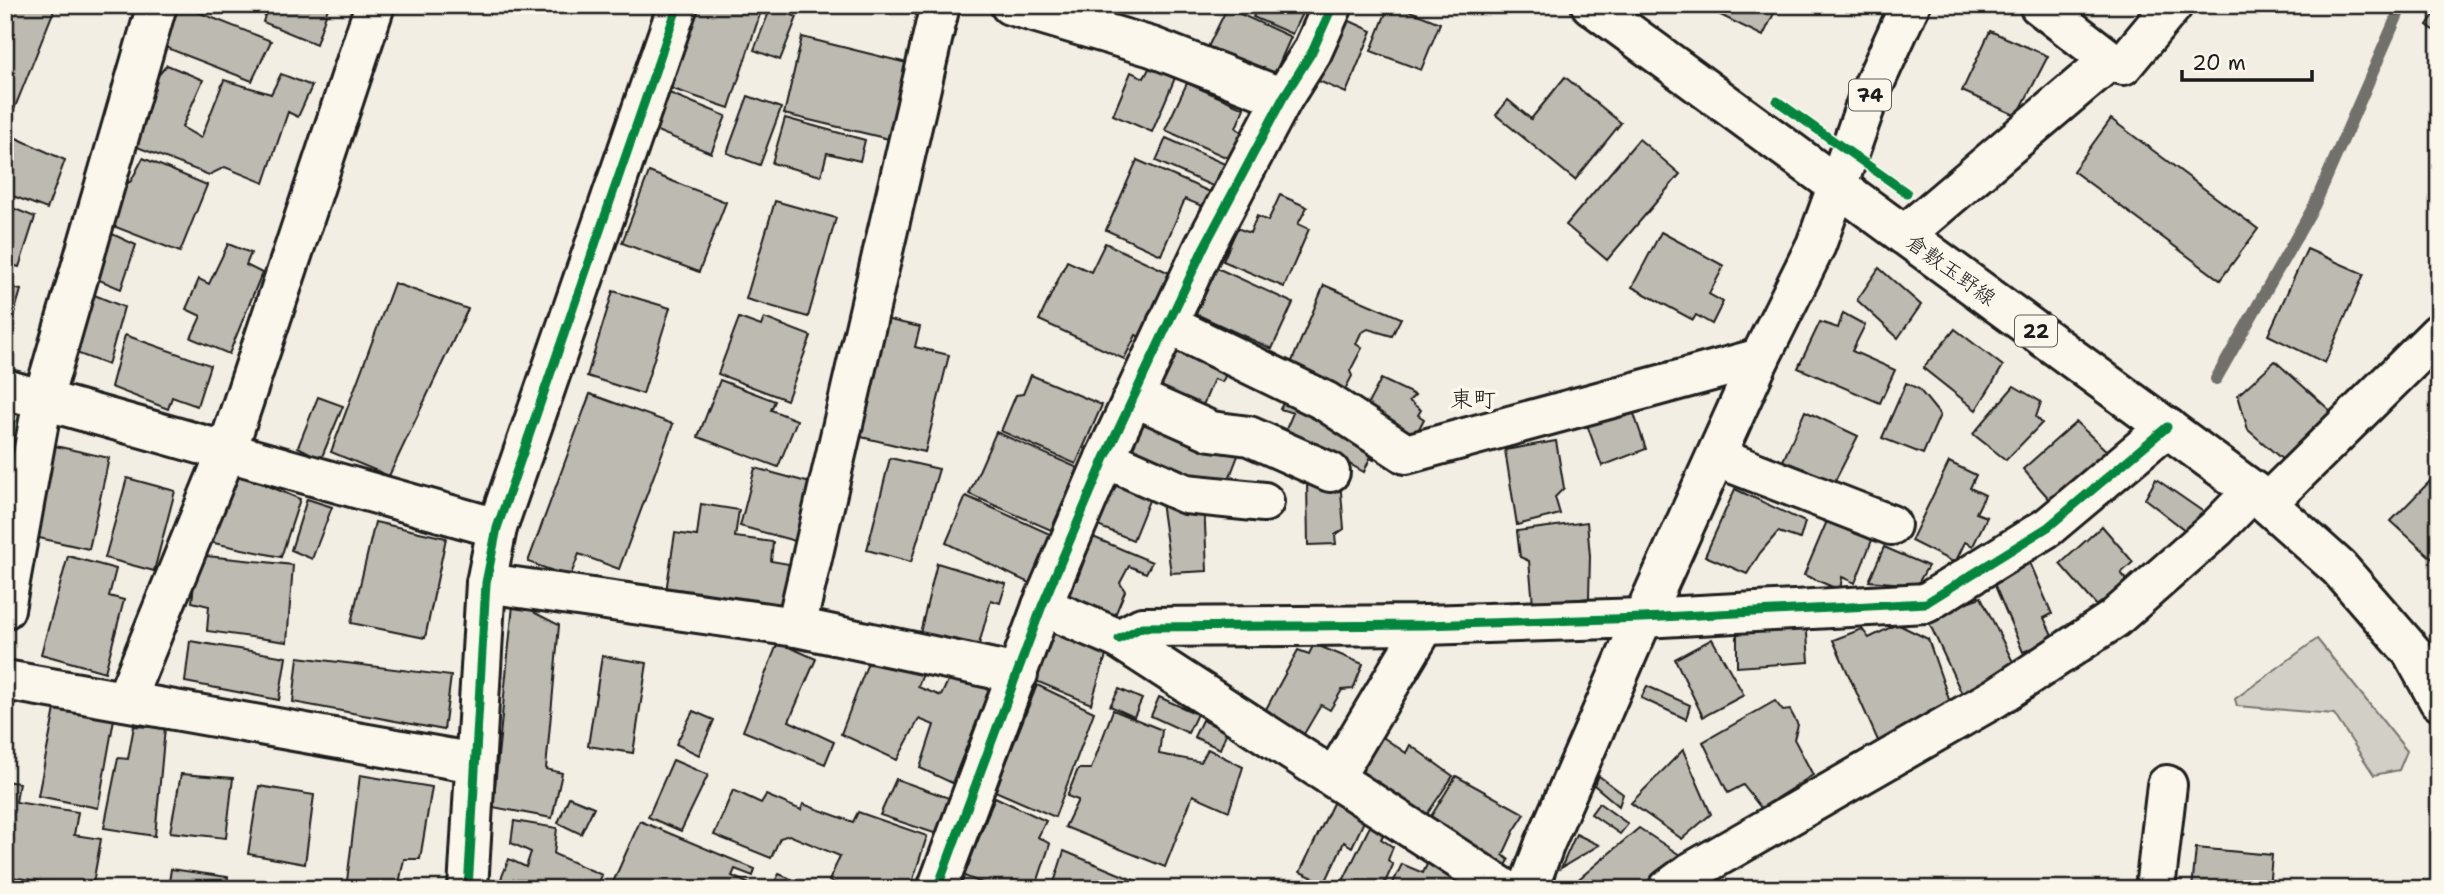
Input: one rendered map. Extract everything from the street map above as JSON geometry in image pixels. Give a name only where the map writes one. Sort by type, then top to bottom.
[{"type":"street","points":[[5,609],[43,399],[157,5]]},
{"type":"street","points":[[125,701],[227,451],[375,5]]},
{"type":"street","points":[[468,889],[486,583],[497,528],[678,5]]},
{"type":"street","points":[[796,627],[940,5]]},
{"type":"street","points":[[1010,5],[1152,47],[1283,98]]},
{"type":"street","points":[[937,889],[1042,606],[1105,458],[1204,247],[1283,98],[1312,52],[1333,5]]},
{"type":"street","name":"倉敷玉野線","points":[[1591,5],[2260,497],[2339,568],[2412,652],[2439,701]]},
{"type":"street","name":"74","points":[[1837,187],[1870,93],[1910,5]]},
{"type":"street","points":[[2039,5],[2110,60],[2123,65],[2172,5]]},
{"type":"street","points":[[1904,235],[2110,60]]},
{"type":"street","points":[[1528,889],[1545,843],[1643,618],[1760,358],[1816,246],[1837,187]]},
{"type":"street","points":[[1167,324],[1325,401],[1406,454],[1760,358]]},
{"type":"street","points":[[1668,889],[1691,872],[1995,698],[2114,619],[2217,528],[2260,497],[2439,333]]},
{"type":"street","points":[[5,389],[497,528]]},
{"type":"street","points":[[1134,397],[1211,431],[1249,436],[1330,472]]},
{"type":"street","points":[[1119,639],[1142,627],[1425,625],[1643,618],[1926,603],[2048,527],[2167,427]]},
{"type":"street","points":[[1716,457],[1891,525]]},
{"type":"street","points":[[1105,458],[1186,494],[1264,502]]},
{"type":"street","points":[[486,583],[796,627],[1018,674]]},
{"type":"street","points":[[1042,606],[1119,639],[1505,889]]},
{"type":"street","points":[[1334,778],[1425,625]]},
{"type":"street","points":[[5,680],[475,763]]},
{"type":"street","points":[[2155,889],[2167,785]]},
{"type":"shaded area","points":[[2317,639],[2407,751],[2399,770],[2374,775],[2334,714],[2237,706],[2235,699]]},
{"type":"building","points":[[5,5],[56,5],[11,117],[5,115]]},
{"type":"building","points":[[180,5],[271,41],[252,81],[162,46]]},
{"type":"building","points":[[268,5],[329,5],[316,44],[263,22]]},
{"type":"building","points":[[694,5],[763,5],[729,108],[667,87]]},
{"type":"building","points":[[1243,5],[1306,5],[1292,34],[1253,17],[1256,11]]},
{"type":"building","points":[[1389,5],[1440,23],[1421,70],[1371,51]]},
{"type":"building","points":[[1710,5],[1778,5],[1763,36],[1708,9]]},
{"type":"building","points":[[771,7],[797,17],[780,60],[754,50]]},
{"type":"building","points":[[1227,8],[1291,37],[1272,80],[1206,51]]},
{"type":"building","points":[[2439,8],[2439,34],[2427,25]]},
{"type":"building","points":[[1341,17],[1372,31],[1346,93],[1314,79]]},
{"type":"building","points":[[1990,31],[2048,56],[2017,116],[1962,91]]},
{"type":"building","points":[[802,37],[911,64],[893,140],[784,114]]},
{"type":"building","points":[[167,65],[203,80],[182,127],[201,138],[224,80],[271,94],[281,74],[312,86],[298,117],[288,112],[264,183],[225,167],[209,175],[132,145],[155,79]]},
{"type":"building","points":[[1150,67],[1175,78],[1152,132],[1113,115],[1131,72],[1144,78]]},
{"type":"building","points":[[1565,77],[1621,123],[1575,180],[1496,115],[1508,100],[1531,119]]},
{"type":"building","points":[[1187,83],[1244,108],[1236,128],[1243,133],[1232,160],[1165,130]]},
{"type":"building","points":[[662,90],[726,116],[711,153],[647,127]]},
{"type":"building","points":[[748,96],[781,108],[760,165],[727,153]]},
{"type":"building","points":[[785,118],[865,140],[860,161],[827,153],[821,176],[772,163]]},
{"type":"building","points":[[2111,119],[2258,229],[2220,280],[2073,171]]},
{"type":"building","points":[[12,136],[65,160],[47,209],[5,193],[5,152]]},
{"type":"building","points":[[1166,138],[1227,165],[1217,188],[1156,161]]},
{"type":"building","points":[[1639,139],[1680,174],[1607,260],[1566,225]]},
{"type":"building","points":[[143,158],[207,185],[180,252],[108,224],[122,187],[131,181]]},
{"type":"building","points":[[1137,160],[1215,194],[1209,209],[1185,199],[1161,255],[1106,230]]},
{"type":"building","points":[[649,172],[726,202],[699,272],[622,243]]},
{"type":"building","points":[[1280,195],[1307,207],[1298,224],[1309,229],[1284,287],[1223,261],[1237,228],[1250,233],[1257,216],[1268,221]]},
{"type":"building","points":[[775,201],[836,218],[808,317],[746,299]]},
{"type":"building","points":[[5,205],[35,217],[19,267],[5,263]]},
{"type":"building","points":[[1661,232],[1724,266],[1709,294],[1723,302],[1712,324],[1696,315],[1693,320],[1632,287]]},
{"type":"building","points":[[110,233],[136,245],[121,289],[92,277]]},
{"type":"building","points":[[1105,243],[1176,276],[1145,340],[1136,335],[1124,359],[1039,320],[1067,261],[1091,272]]},
{"type":"building","points":[[228,244],[251,253],[246,265],[262,273],[229,354],[191,338],[201,316],[186,309],[199,279],[209,284]]},
{"type":"building","points":[[2307,249],[2364,274],[2325,363],[2268,335]]},
{"type":"building","points":[[1217,268],[1293,303],[1272,349],[1196,314]]},
{"type":"building","points":[[1879,268],[1921,305],[1898,338],[1857,300]]},
{"type":"building","points":[[394,283],[468,309],[389,476],[331,452]]},
{"type":"building","points":[[1324,285],[1401,318],[1392,336],[1368,329],[1361,333],[1356,344],[1362,348],[1340,399],[1287,373]]},
{"type":"building","points":[[5,286],[21,290],[5,344]]},
{"type":"building","points":[[613,291],[670,308],[643,394],[587,376]]},
{"type":"building","points":[[87,292],[124,307],[108,365],[71,351]]},
{"type":"building","points":[[1843,313],[1865,325],[1852,351],[1895,370],[1880,403],[1798,368],[1820,322],[1838,328]]},
{"type":"building","points":[[739,318],[761,326],[764,318],[811,336],[787,400],[718,374]]},
{"type":"building","points":[[885,319],[920,327],[915,347],[949,355],[925,452],[857,436]]},
{"type":"building","points":[[1955,329],[2003,366],[1976,410],[1923,368]]},
{"type":"building","points":[[125,335],[210,365],[197,406],[172,397],[168,409],[111,387]]},
{"type":"building","points":[[1181,336],[1234,360],[1222,382],[1214,379],[1198,417],[1150,396]]},
{"type":"building","points":[[2275,361],[2334,414],[2284,461],[2248,430],[2238,395]]},
{"type":"building","points":[[1031,375],[1102,405],[1076,464],[1001,431],[1016,395],[1023,394]]},
{"type":"building","points":[[1381,379],[1415,395],[1409,401],[1421,410],[1418,415],[1424,419],[1410,446],[1361,417]]},
{"type":"building","points":[[720,380],[775,401],[771,410],[797,420],[778,467],[698,437]]},
{"type":"building","points":[[1906,383],[1919,389],[1940,415],[1923,454],[1882,438]]},
{"type":"building","points":[[2014,386],[2041,402],[2036,417],[2042,423],[2006,460],[1973,434]]},
{"type":"building","points":[[590,394],[673,424],[619,569],[579,554],[570,577],[528,562]]},
{"type":"building","points":[[1288,394],[1380,445],[1374,460],[1370,458],[1364,472],[1346,462],[1339,473],[1281,441],[1293,413],[1280,409]]},
{"type":"building","points":[[318,397],[343,406],[321,459],[298,447]]},
{"type":"building","points":[[1141,409],[1239,453],[1227,484],[1201,485],[1124,450]]},
{"type":"building","points":[[1633,411],[1646,449],[1602,466],[1586,422]]},
{"type":"building","points":[[1805,411],[1858,436],[1833,485],[1782,463]]},
{"type":"building","points":[[5,414],[15,416],[5,485]]},
{"type":"building","points":[[2076,422],[2110,454],[2052,502],[2023,469]]},
{"type":"building","points":[[996,432],[1078,468],[1051,530],[969,494]]},
{"type":"building","points":[[1556,441],[1564,488],[1555,497],[1560,514],[1517,525],[1505,450]]},
{"type":"building","points":[[51,445],[109,458],[89,549],[30,536]]},
{"type":"building","points":[[890,458],[939,469],[911,562],[867,550]]},
{"type":"building","points":[[1949,462],[1976,475],[1970,488],[1985,495],[1976,513],[1987,517],[1973,546],[1965,542],[1955,563],[1911,541]]},
{"type":"building","points":[[1120,467],[1156,483],[1133,540],[1095,525]]},
{"type":"building","points":[[755,468],[814,484],[799,542],[740,526]]},
{"type":"building","points":[[230,470],[300,499],[281,557],[204,541]]},
{"type":"building","points":[[2439,472],[2439,565],[2391,521]]},
{"type":"building","points":[[127,478],[175,491],[154,571],[105,558]]},
{"type":"building","points":[[2156,479],[2205,513],[2190,534],[2145,499]]},
{"type":"building","points":[[1340,480],[1344,529],[1335,535],[1336,544],[1308,545],[1307,481]]},
{"type":"building","points":[[1735,489],[1805,522],[1800,539],[1778,532],[1747,574],[1705,556]]},
{"type":"building","points":[[966,496],[1052,535],[1031,584],[946,543]]},
{"type":"building","points":[[307,499],[332,507],[312,559],[291,550]]},
{"type":"building","points":[[1204,501],[1207,571],[1171,573],[1161,502]]},
{"type":"building","points":[[701,504],[739,510],[735,537],[773,542],[771,561],[789,564],[782,615],[665,598],[675,533],[697,536]]},
{"type":"building","points":[[1827,521],[1872,540],[1855,583],[1842,577],[1840,590],[1804,575]]},
{"type":"building","points":[[375,522],[446,538],[425,638],[351,623]]},
{"type":"building","points":[[1587,522],[1590,556],[1589,598],[1533,604],[1529,561],[1520,557],[1517,531]]},
{"type":"building","points":[[2102,526],[2133,562],[2121,573],[2128,581],[2098,607],[2060,564]]},
{"type":"building","points":[[1093,537],[1152,562],[1146,573],[1129,566],[1120,583],[1125,591],[1114,618],[1063,594],[1071,576],[1077,580]]},
{"type":"building","points":[[1884,547],[1928,566],[1917,585],[1869,581]]},
{"type":"building","points":[[197,555],[293,565],[287,642],[207,631],[209,606],[192,602]]},
{"type":"building","points":[[68,556],[116,569],[109,596],[124,600],[105,672],[41,654]]},
{"type":"building","points":[[2028,558],[2052,614],[2044,618],[2054,639],[2023,652],[1990,574]]},
{"type":"building","points":[[937,563],[1006,584],[1000,603],[991,600],[977,652],[919,637]]},
{"type":"building","points":[[1981,597],[2016,668],[1962,694],[1926,616]]},
{"type":"building","points":[[513,605],[531,606],[535,613],[559,625],[546,769],[562,773],[552,818],[493,807]]},
{"type":"building","points":[[1806,619],[1809,662],[1737,667],[1737,624]]},
{"type":"building","points":[[1897,624],[1928,639],[1953,711],[1879,743],[1833,640],[1862,629],[1869,638]]},
{"type":"building","points":[[1056,628],[1108,649],[1091,704],[1036,681]]},
{"type":"building","points":[[1712,639],[1744,695],[1703,717],[1675,659]]},
{"type":"building","points":[[190,641],[286,657],[279,700],[185,682]]},
{"type":"building","points":[[778,642],[816,659],[789,721],[834,742],[825,764],[743,731]]},
{"type":"building","points":[[1314,644],[1363,664],[1353,689],[1342,690],[1330,710],[1321,705],[1304,734],[1265,711],[1298,650],[1309,654]]},
{"type":"building","points":[[872,652],[923,674],[918,687],[941,696],[951,674],[990,689],[952,783],[920,768],[934,725],[919,719],[897,760],[841,734]]},
{"type":"building","points":[[602,656],[647,663],[633,753],[588,746]]},
{"type":"building","points":[[298,657],[451,676],[444,730],[293,702]]},
{"type":"building","points":[[1037,685],[1094,712],[1055,817],[995,791]]},
{"type":"building","points":[[1647,686],[1690,705],[1686,719],[1641,698]]},
{"type":"building","points":[[1119,689],[1142,699],[1134,717],[1110,706]]},
{"type":"building","points":[[1159,697],[1197,714],[1188,733],[1151,716]]},
{"type":"building","points":[[1775,701],[1783,711],[1790,710],[1798,725],[1794,739],[1813,775],[1761,808],[1743,785],[1728,793],[1703,742]]},
{"type":"building","points":[[55,709],[114,719],[98,808],[38,796]]},
{"type":"building","points":[[1113,710],[1162,730],[1159,754],[1201,762],[1208,749],[1243,767],[1229,811],[1193,795],[1165,867],[1065,827],[1078,800],[1067,796],[1078,769],[1091,769]]},
{"type":"building","points":[[693,711],[714,720],[699,755],[676,744]]},
{"type":"building","points":[[1202,720],[1227,731],[1220,749],[1194,737]]},
{"type":"building","points":[[134,726],[165,728],[155,836],[104,828],[118,758],[128,759]]},
{"type":"building","points":[[1371,729],[1406,753],[1410,745],[1453,776],[1421,823],[1342,773]]},
{"type":"building","points":[[1683,750],[1711,814],[1682,839],[1631,803]]},
{"type":"building","points":[[673,760],[708,775],[681,831],[648,817]]},
{"type":"building","points":[[181,774],[233,778],[226,838],[170,832]]},
{"type":"building","points":[[360,775],[432,787],[420,859],[404,859],[398,889],[346,889]]},
{"type":"building","points":[[1456,776],[1525,814],[1503,855],[1509,860],[1502,873],[1425,826]]},
{"type":"building","points":[[1599,776],[1623,794],[1619,806],[1594,785]]},
{"type":"building","points":[[896,779],[949,798],[937,834],[880,815]]},
{"type":"building","points":[[5,781],[19,783],[16,802],[78,812],[74,835],[101,839],[92,889],[5,876]]},
{"type":"building","points":[[259,786],[314,795],[305,864],[248,854]]},
{"type":"building","points":[[733,790],[761,803],[766,795],[801,810],[803,804],[853,822],[858,812],[927,836],[910,889],[848,889],[829,881],[840,856],[789,835],[780,838],[771,858],[714,835]]},
{"type":"building","points":[[569,797],[594,807],[581,834],[558,823]]},
{"type":"building","points":[[995,797],[1046,821],[1038,837],[1050,844],[1035,889],[997,889],[964,876]]},
{"type":"building","points":[[1335,799],[1366,817],[1352,847],[1344,842],[1325,883],[1300,872]]},
{"type":"building","points":[[1599,803],[1628,824],[1620,834],[1591,814]]},
{"type":"building","points":[[514,821],[557,828],[554,854],[602,875],[596,889],[497,889],[509,859],[526,867],[531,852],[511,843]]},
{"type":"building","points":[[640,821],[755,869],[753,876],[735,869],[732,876],[760,889],[610,889]]},
{"type":"building","points":[[1371,824],[1385,831],[1381,839],[1393,847],[1388,860],[1393,865],[1382,889],[1343,889],[1340,887]]},
{"type":"building","points":[[1639,828],[1683,857],[1644,889],[1567,889]]},
{"type":"building","points":[[1576,834],[1599,845],[1561,868]]},
{"type":"building","points":[[2196,848],[2272,855],[2269,889],[2192,889]]},
{"type":"building","points":[[1064,851],[1155,889],[1052,889]]},
{"type":"building","points":[[1429,860],[1476,889],[1390,889],[1402,864],[1423,873]]},
{"type":"building","points":[[171,869],[228,877],[226,889],[168,889]]},
{"type":"building","points":[[779,874],[815,889],[771,889]]},
{"type":"waterway","points":[[2216,379],[2314,206],[2402,5]]},
{"type":"cycle path","points":[[468,889],[486,583],[497,528],[678,5]]},
{"type":"cycle path","points":[[937,889],[1042,606],[1105,458],[1204,247],[1283,98],[1312,52],[1333,5]]},
{"type":"cycle path","points":[[1777,101],[1907,193]]},
{"type":"cycle path","points":[[1119,639],[1142,627],[1425,625],[1643,618],[1926,603],[2048,527],[2167,427]]},
{"type":"district","name":"東町","points":[[1473,399]]}]
